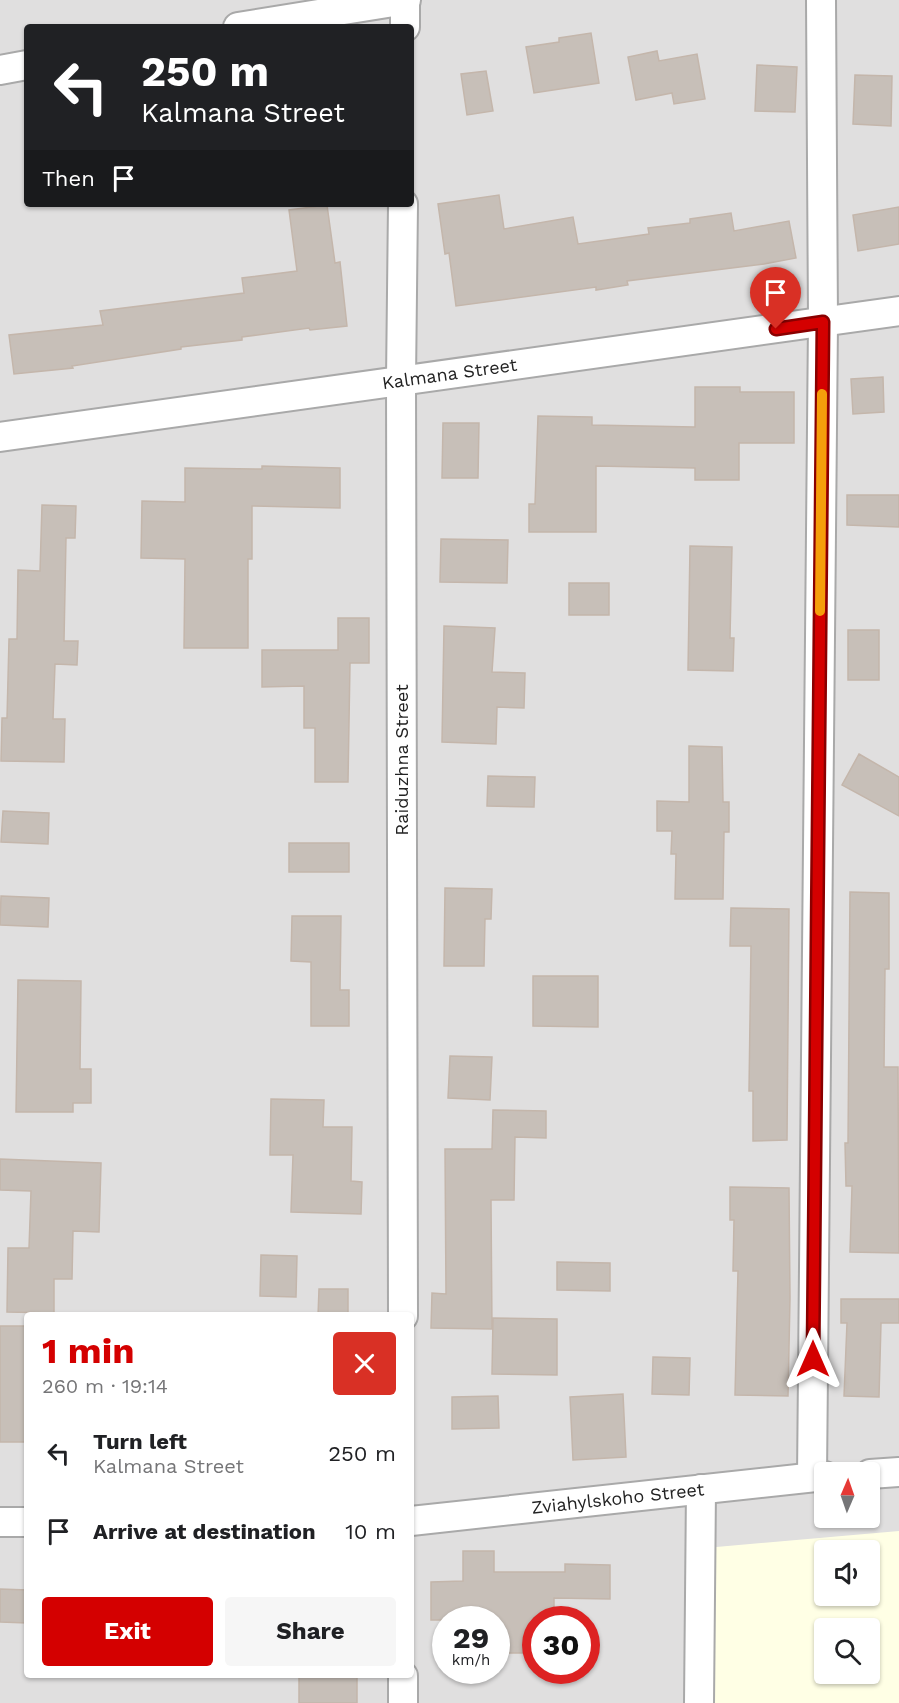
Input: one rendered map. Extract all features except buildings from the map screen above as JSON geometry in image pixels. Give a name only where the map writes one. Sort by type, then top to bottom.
[{"type":"street","points":[[250,24],[336,3],[406,0],[405,24]]},
{"type":"street","points":[[818,1462],[823,322],[821,0]]},
{"type":"street","points":[[0,70],[24,66]]},
{"type":"street","name":"Raiduzhna Street","points":[[403,207],[401,380],[403,1312]]},
{"type":"street","name":"Kalmana Street","points":[[0,437],[899,311]]},
{"type":"street","points":[[880,1473],[899,1472]]},
{"type":"street","name":"Zviahylskoho Street","points":[[414,1521],[814,1476]]},
{"type":"street","points":[[699,1703],[701,1489]]},
{"type":"street","points":[[0,1522],[24,1522]]},
{"type":"street","points":[[403,1678],[403,1703]]},
{"type":"shaded area","points":[[0,0],[899,0],[899,1703],[0,1703]]},
{"type":"shaded area","points":[[899,1531],[899,1703],[706,1703],[705,1548]]},
{"type":"slow traffic","points":[[820,611],[822,394]]},
{"type":"route","points":[[776,329],[823,322],[813,1359]]}]
